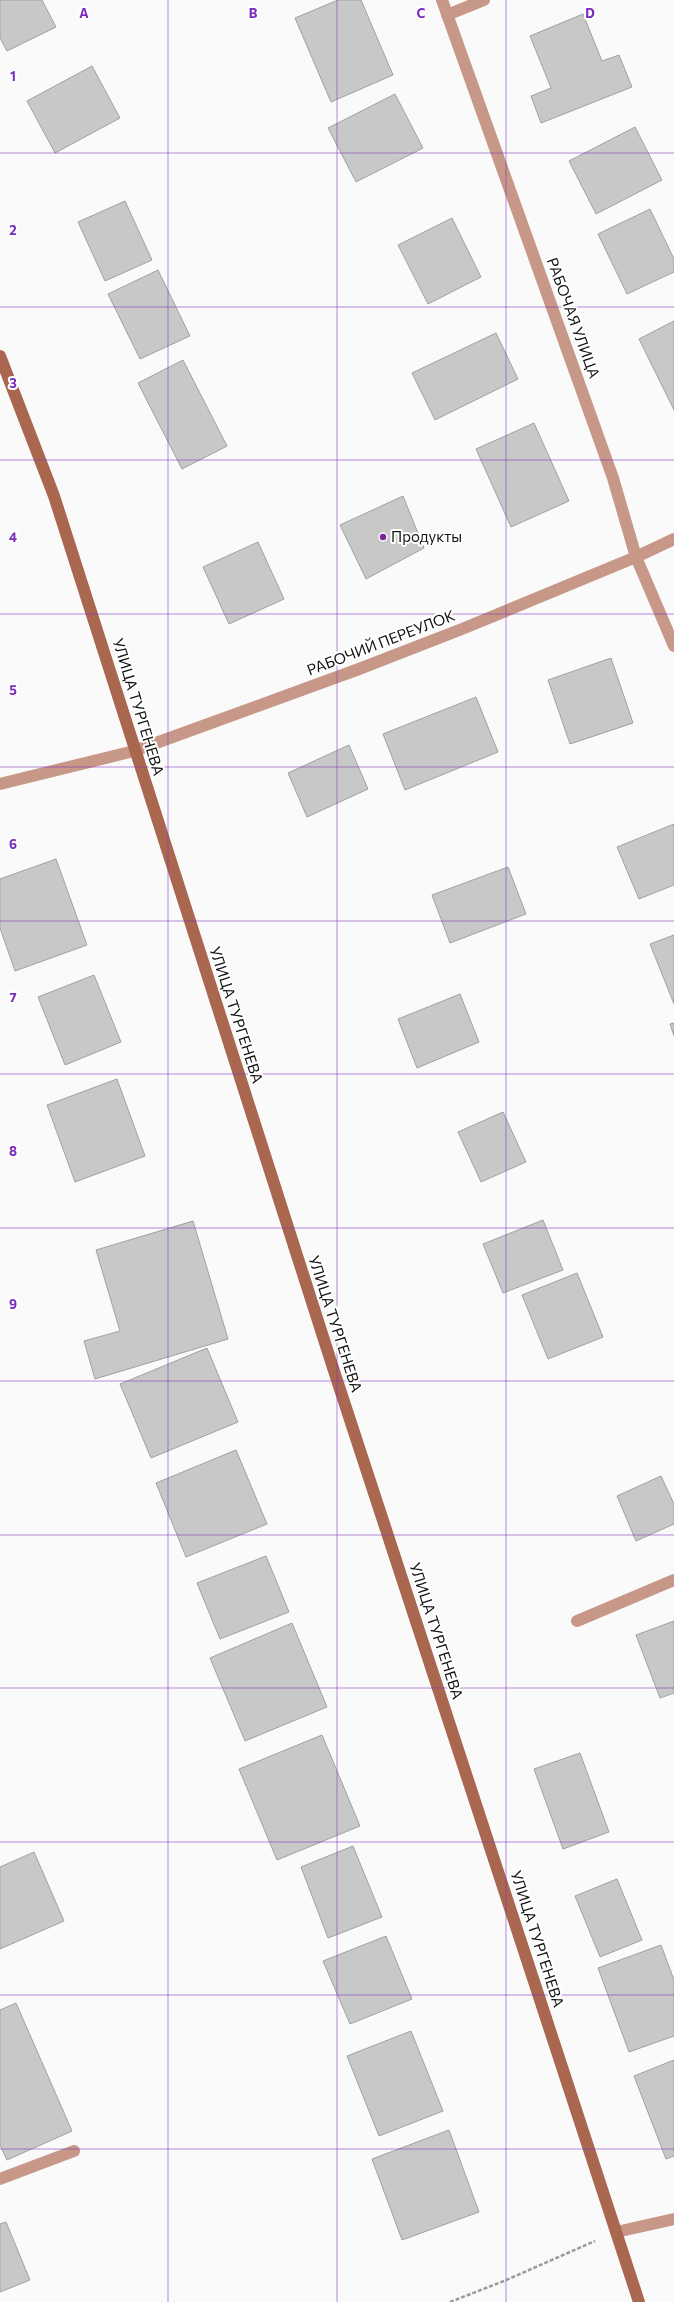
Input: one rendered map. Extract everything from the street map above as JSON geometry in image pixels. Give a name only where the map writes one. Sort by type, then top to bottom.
[{"type":"street","name":"РАБОЧАЯ УЛИЦА","points":[[442,0],[611,471],[636,557],[674,646]]},
{"type":"street","points":[[447,15],[484,0]]},
{"type":"street","name":"УЛИЦА ТУРГЕНЕВА","points":[[0,356],[54,496],[134,751],[334,1371],[639,2302]]},
{"type":"street","name":"РАБОЧИЙ ПЕРЕУЛОК","points":[[0,784],[134,751],[360,669],[636,557],[674,539]]},
{"type":"street","points":[[577,1621],[674,1580]]},
{"type":"street","points":[[0,2179],[74,2151]]},
{"type":"street","points":[[616,2232],[674,2219]]},
{"type":"path","points":[[450,2302],[504,2281],[616,2232]]},
{"type":"building","points":[[0,0],[42,0],[56,27],[7,51],[0,38]]},
{"type":"building","points":[[338,0],[361,0],[393,75],[331,102],[295,18]]},
{"type":"building","points":[[583,14],[602,61],[619,55],[632,87],[541,123],[531,96],[551,88],[530,36]]},
{"type":"building","points":[[92,66],[120,118],[55,153],[27,101]]},
{"type":"building","points":[[395,94],[423,148],[356,182],[328,128]]},
{"type":"building","points":[[635,127],[662,180],[596,214],[569,161]]},
{"type":"building","points":[[125,201],[152,260],[105,281],[78,222]]},
{"type":"building","points":[[650,209],[674,259],[674,272],[627,294],[598,234]]},
{"type":"building","points":[[452,218],[481,277],[428,304],[398,245]]},
{"type":"building","points":[[158,270],[190,336],[140,359],[108,294]]},
{"type":"building","points":[[674,321],[674,410],[639,339]]},
{"type":"building","points":[[496,333],[518,379],[435,420],[412,373]]},
{"type":"building","points":[[183,360],[227,446],[182,469],[138,383]]},
{"type":"building","points":[[534,423],[569,501],[511,527],[476,449]]},
{"type":"building","name":"Продукты","points":[[403,496],[424,548],[366,579],[340,525]]},
{"type":"building","points":[[258,542],[284,599],[229,624],[203,567]]},
{"type":"building","points":[[611,658],[633,723],[570,744],[548,680]]},
{"type":"building","points":[[476,697],[498,752],[405,790],[383,734]]},
{"type":"building","points":[[349,745],[368,789],[307,817],[288,773]]},
{"type":"building","points":[[674,824],[674,885],[639,899],[617,847]]},
{"type":"building","points":[[56,859],[87,945],[15,971],[0,928],[0,879]]},
{"type":"building","points":[[508,867],[526,914],[450,943],[432,895]]},
{"type":"building","points":[[674,935],[674,1004],[650,944]]},
{"type":"building","points":[[94,975],[121,1042],[65,1065],[38,997]]},
{"type":"building","points":[[460,994],[479,1042],[417,1068],[398,1019]]},
{"type":"building","points":[[674,1023],[674,1036],[670,1024]]},
{"type":"building","points":[[117,1079],[145,1156],[75,1182],[47,1105]]},
{"type":"building","points":[[503,1112],[526,1162],[481,1182],[458,1132]]},
{"type":"building","points":[[543,1220],[563,1270],[503,1293],[483,1244]]},
{"type":"building","points":[[193,1221],[228,1339],[95,1379],[84,1341],[120,1331],[96,1250]]},
{"type":"building","points":[[577,1273],[603,1337],[548,1359],[522,1295]]},
{"type":"building","points":[[207,1348],[238,1422],[151,1458],[120,1384]]},
{"type":"building","points":[[236,1450],[267,1524],[186,1557],[156,1483]]},
{"type":"building","points":[[661,1476],[674,1504],[674,1524],[636,1541],[617,1496]]},
{"type":"building","points":[[266,1556],[289,1612],[220,1639],[197,1583]]},
{"type":"building","points":[[674,1621],[674,1693],[660,1698],[636,1635]]},
{"type":"building","points":[[292,1623],[327,1707],[245,1741],[210,1658]]},
{"type":"building","points":[[322,1735],[360,1826],[277,1860],[239,1769]]},
{"type":"building","points":[[580,1753],[609,1832],[563,1849],[534,1769]]},
{"type":"building","points":[[353,1846],[382,1917],[328,1938],[301,1867]]},
{"type":"building","points":[[34,1852],[64,1921],[0,1949],[0,1867]]},
{"type":"building","points":[[617,1879],[642,1940],[600,1957],[575,1896]]},
{"type":"building","points":[[386,1936],[412,1999],[350,2024],[323,1961]]},
{"type":"building","points":[[661,1945],[674,1980],[674,2036],[629,2052],[598,1968]]},
{"type":"building","points":[[16,2003],[72,2131],[7,2160],[0,2145],[0,2010]]},
{"type":"building","points":[[411,2031],[443,2111],[379,2136],[347,2056]]},
{"type":"building","points":[[674,2060],[674,2156],[666,2159],[634,2076]]},
{"type":"building","points":[[449,2130],[479,2212],[402,2240],[372,2159]]},
{"type":"building","points":[[6,2222],[30,2280],[0,2292],[0,2224]]},
{"type":"place","name":"Продукты","points":[[383,537]]}]
